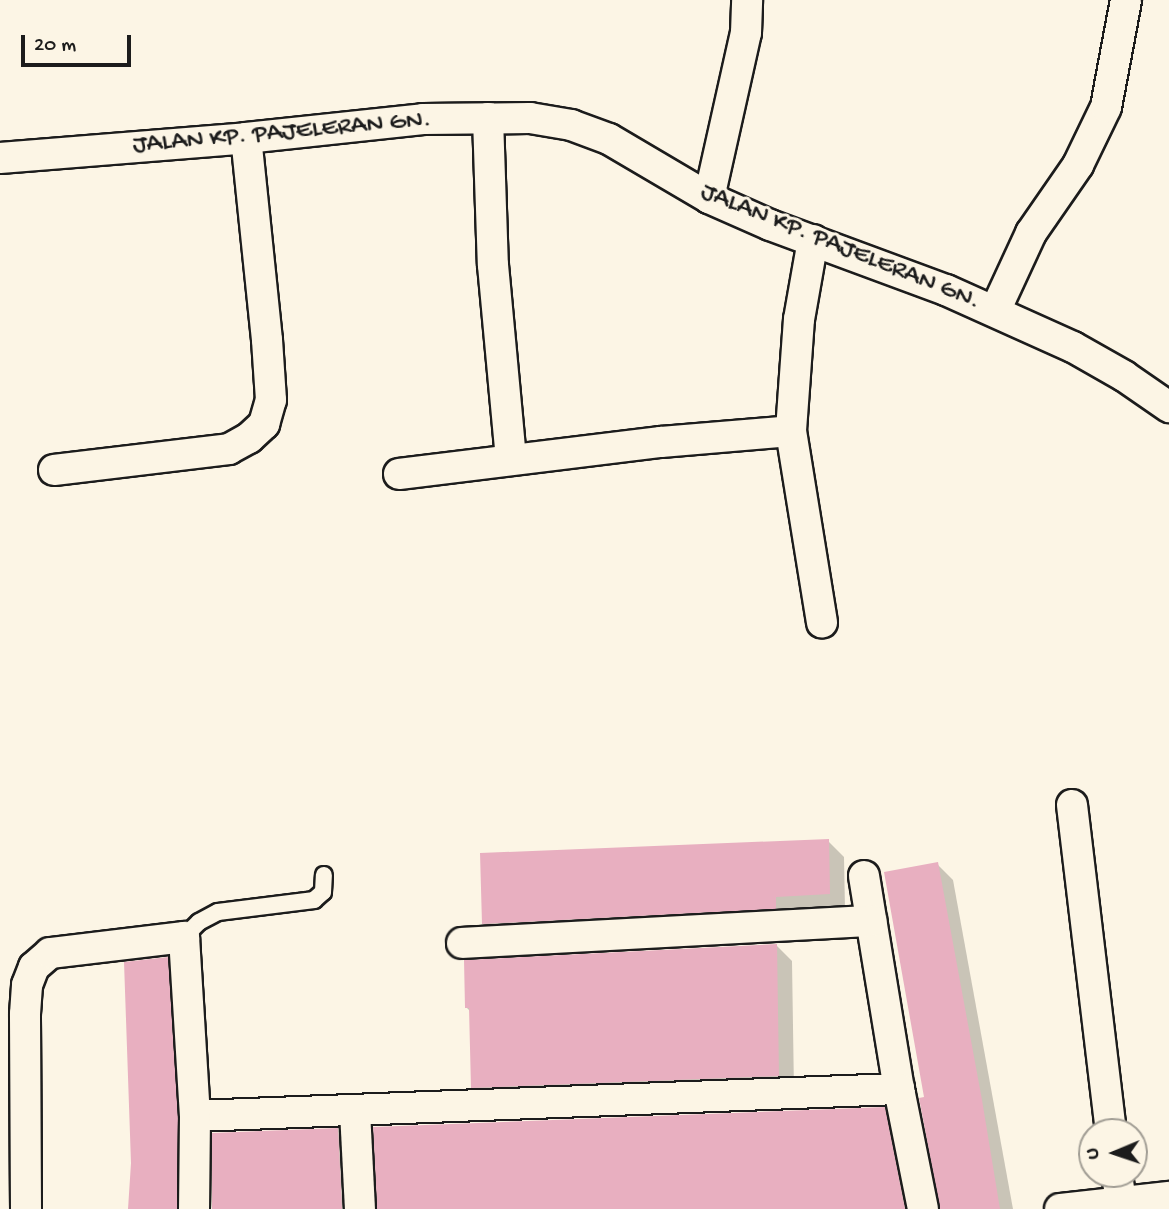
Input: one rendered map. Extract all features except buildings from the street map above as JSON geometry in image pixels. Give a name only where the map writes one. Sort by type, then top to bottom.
[{"type":"street","points":[[709,198],[746,33],[747,0]]},
{"type":"street","points":[[995,311],[1031,233],[1078,165],[1106,107],[1126,0]]},
{"type":"street","points":[[488,118],[493,265],[510,459]]},
{"type":"street","name":"JALAN KP. PAJELERAN GN.","points":[[0,158],[246,138],[423,119],[530,118],[571,125],[609,139],[709,198],[771,225],[995,311],[1073,347],[1124,376],[1169,407]]},
{"type":"street","points":[[54,470],[229,449],[249,438],[264,424],[271,400],[246,138]]},
{"type":"street","points":[[813,240],[799,319],[791,431],[822,623]]},
{"type":"street","points":[[399,474],[510,459],[791,431]]},
{"type":"street","points":[[1072,805],[1109,1118]]},
{"type":"street","points":[[864,876],[899,1089],[923,1209]]},
{"type":"street","points":[[462,943],[871,921]]},
{"type":"street","points":[[26,1209],[25,1014],[27,985],[34,967],[50,953],[184,936],[195,1115],[194,1209]]},
{"type":"street","points":[[195,1115],[899,1089]]},
{"type":"street","points":[[355,1111],[360,1209]]},
{"type":"street","points":[[1060,1209],[1119,1188],[1169,1197]]},
{"type":"lane","points":[[184,936],[199,922],[218,912],[314,900],[323,891],[324,875]]}]
